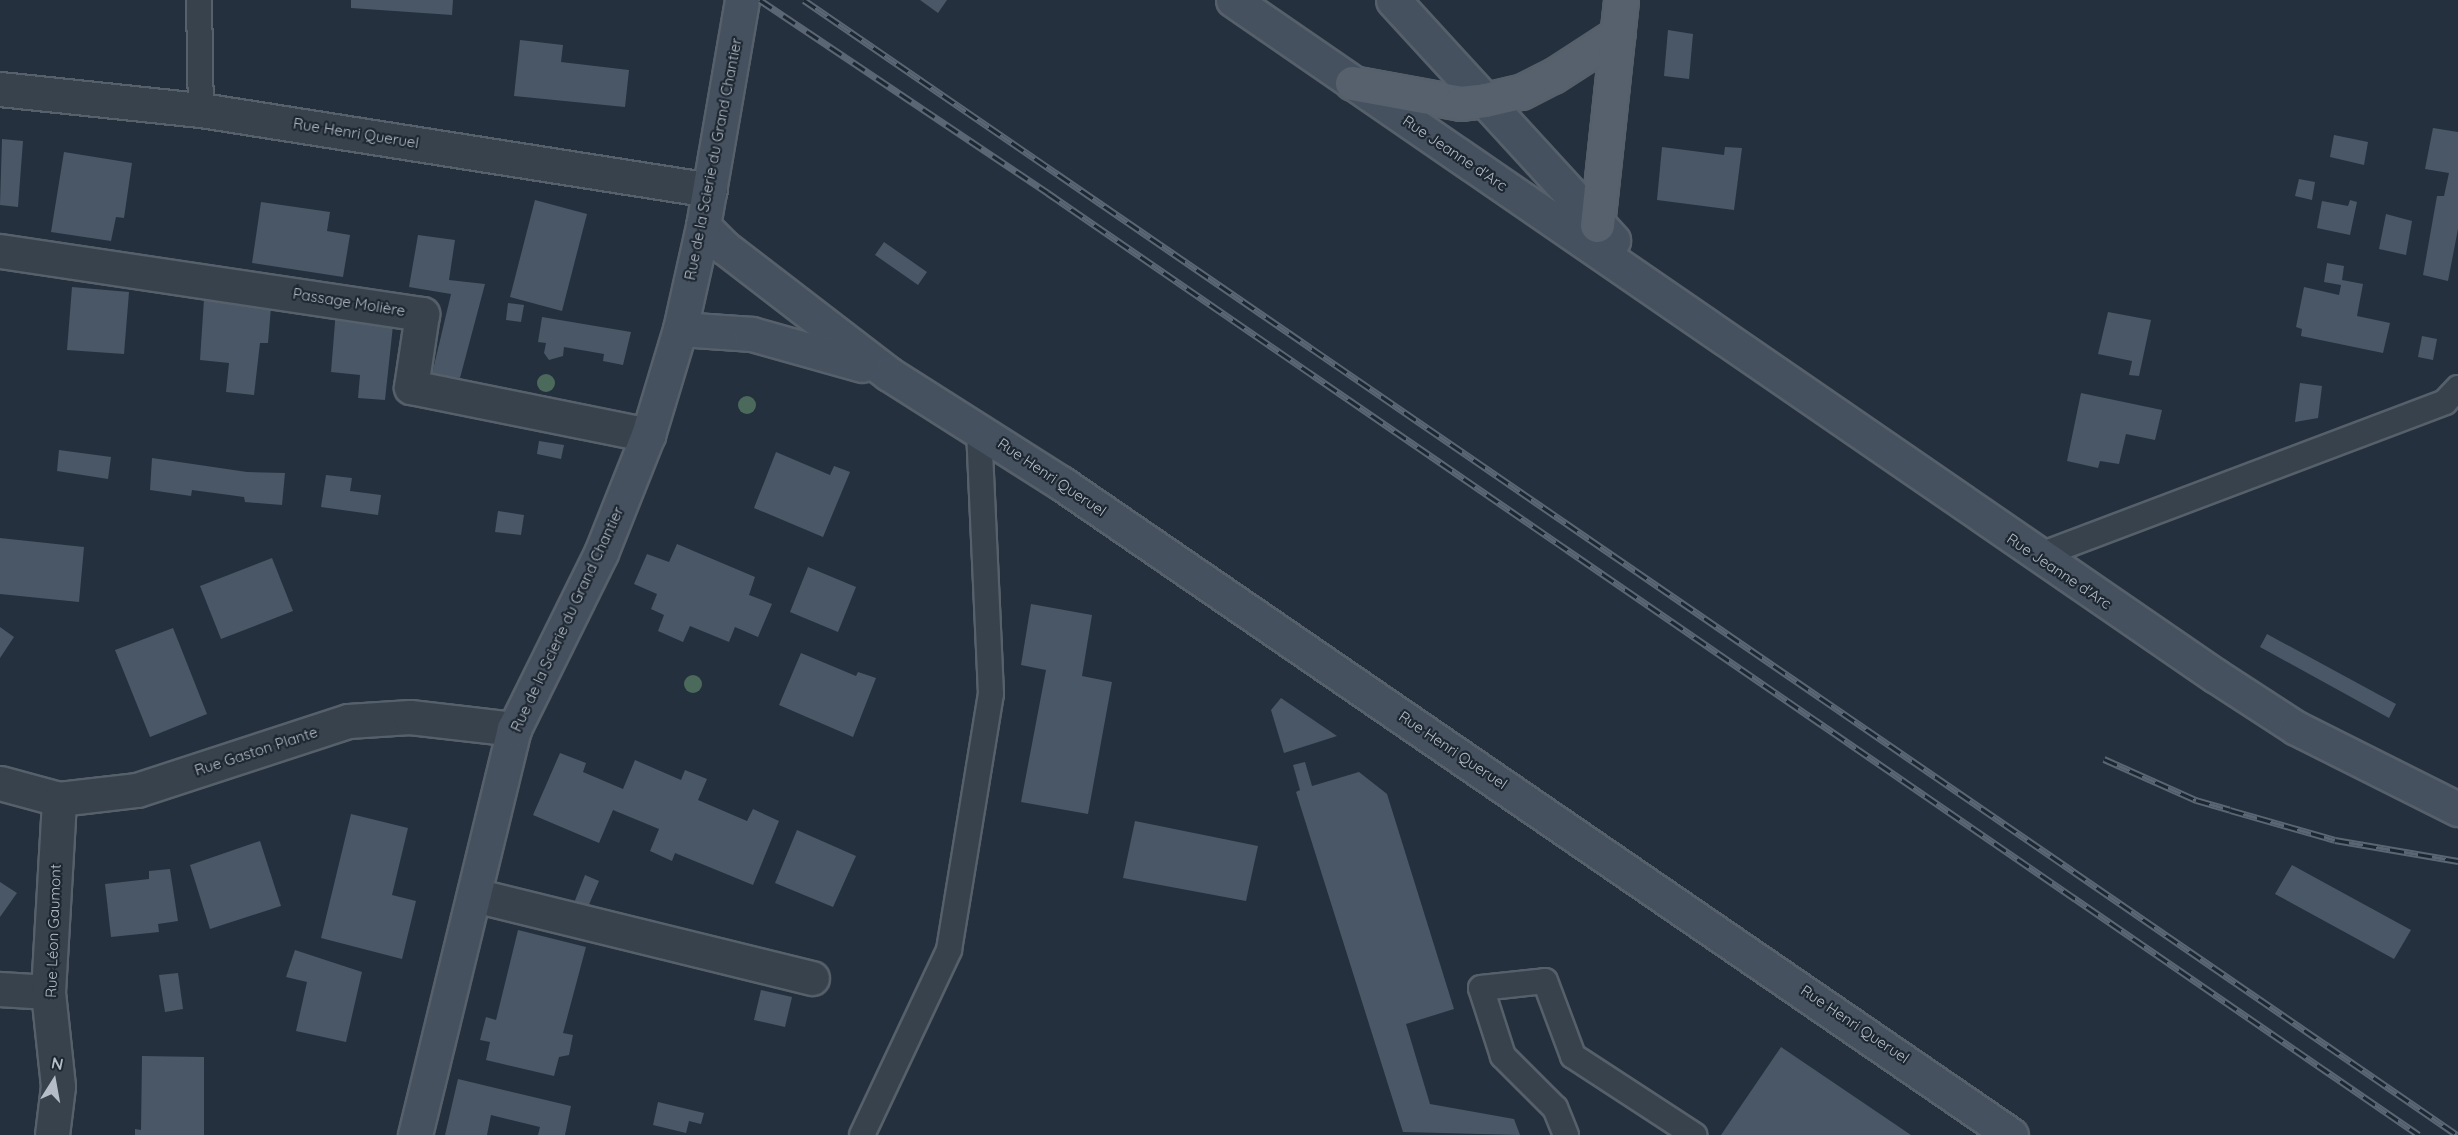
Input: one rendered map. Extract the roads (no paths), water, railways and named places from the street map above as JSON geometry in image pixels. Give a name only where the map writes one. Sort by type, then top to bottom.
[{"type":"main road","name":"Rue de la Scierie du Grand Chantier","points":[[415,1135],[514,729],[601,553],[648,435],[680,329],[704,226],[742,0]]},
{"type":"main road","name":"Rue Jeanne d'Arc","points":[[1233,0],[1678,305],[2037,556],[2296,728],[2458,808]]},
{"type":"main road","name":"Rue Jeanne d'Arc","points":[[1393,0],[1597,225],[1678,305]]},
{"type":"main road","points":[[1597,225],[1621,0]]},
{"type":"main road","points":[[1352,83],[1461,103],[1485,100],[1521,92],[1553,76],[1618,34]]},
{"type":"main road","name":"Rue Henri Queruel","points":[[704,226],[733,254],[890,374],[979,427],[2011,1135]]},
{"type":"main road","name":"Rue Henri Queruel","points":[[680,329],[752,334],[810,348],[890,374]]},
{"type":"street","name":"Rue Henri Queruel","points":[[0,89],[201,110],[710,190]]},
{"type":"street","name":"Passage Molière","points":[[0,251],[422,314],[411,387],[648,435]]},
{"type":"street","name":"Rue Gaston Plante","points":[[0,783],[59,799],[137,790],[348,721],[410,717],[514,729]]},
{"type":"street","name":"Rue Léon Gaumont","points":[[52,1135],[58,1086],[48,992],[59,799]]},
{"type":"street","points":[[474,895],[812,978]]},
{"type":"street","points":[[0,989],[48,992]]},
{"type":"lane","points":[[199,0],[201,110]]},
{"type":"lane","points":[[2037,556],[2445,402],[2458,388]]},
{"type":"lane","points":[[862,1135],[949,950],[992,694],[979,427]]},
{"type":"lane","points":[[1566,1135],[1555,1108],[1503,1056],[1481,988],[1545,981],[1573,1056],[1694,1135]]},
{"type":"railway","points":[[760,0],[1048,193],[2419,1135]]},
{"type":"railway","points":[[804,0],[2457,1135]]},
{"type":"railway","points":[[2104,759],[2196,800],[2230,810],[2335,840],[2458,861]]}]
